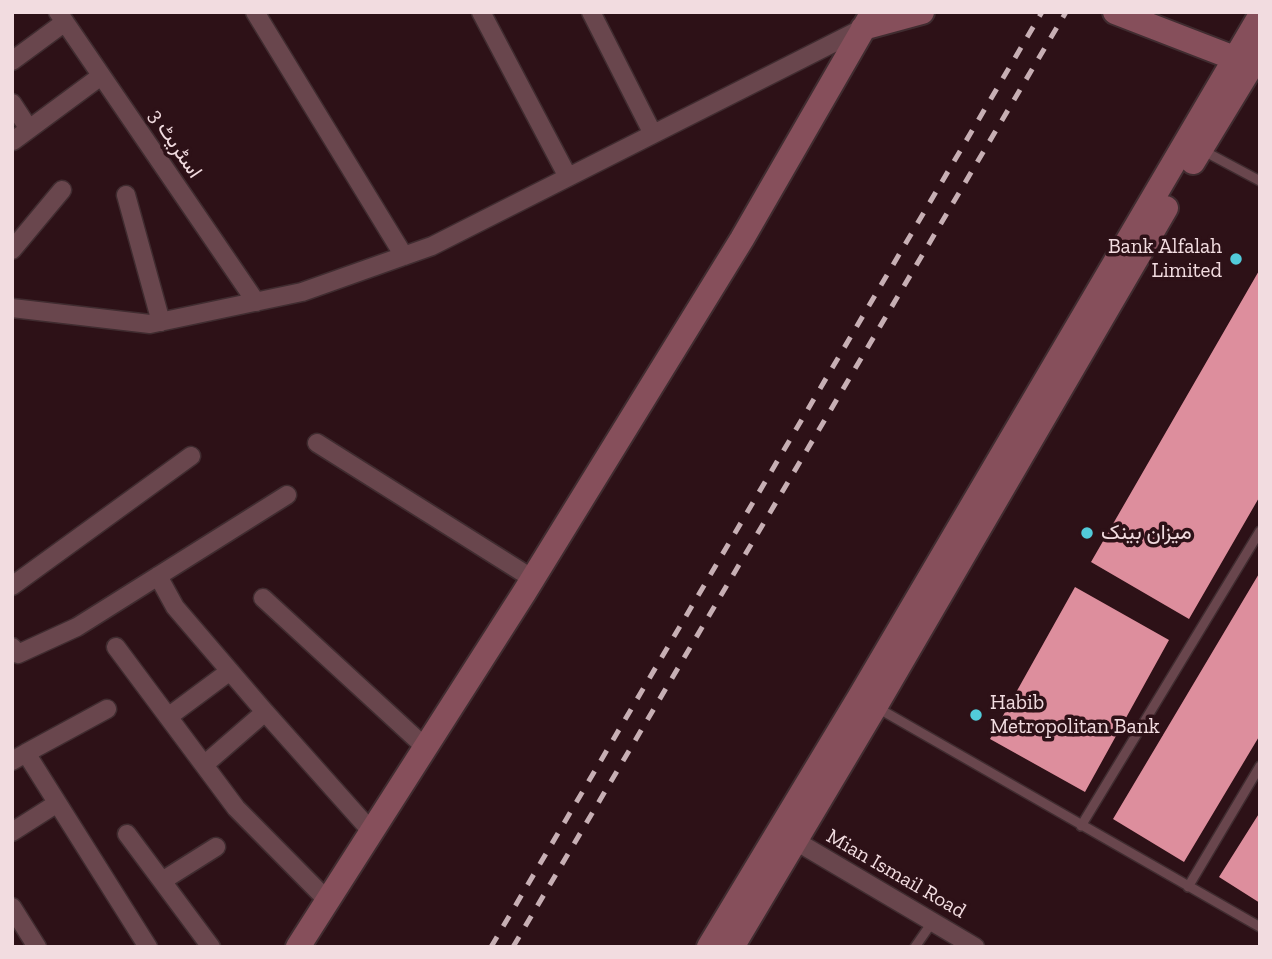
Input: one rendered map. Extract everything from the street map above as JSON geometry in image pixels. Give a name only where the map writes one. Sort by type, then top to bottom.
[{"type":"main road","points":[[298,947],[533,579],[742,239],[868,20],[922,12]]},
{"type":"main road","points":[[1115,12],[1252,59]]},
{"type":"main road","points":[[709,947],[867,703],[1200,149],[1252,59],[1260,16]]},
{"type":"main road","points":[[732,947],[794,840],[867,703],[1252,59]]},
{"type":"street","points":[[255,12],[404,256]]},
{"type":"street","points":[[481,12],[568,177]]},
{"type":"street","points":[[590,12],[653,134]]},
{"type":"street","points":[[12,61],[61,17]]},
{"type":"street","name":"اسٹریٹ 3","points":[[61,17],[256,302]]},
{"type":"street","points":[[13,310],[150,324],[302,292],[432,246],[653,134],[868,20]]},
{"type":"street","points":[[13,141],[101,76]]},
{"type":"street","points":[[12,103],[29,129]]},
{"type":"street","points":[[12,250],[62,190]]},
{"type":"street","points":[[126,195],[161,322]]},
{"type":"street","points":[[317,443],[533,579]]},
{"type":"street","points":[[12,586],[191,456]]},
{"type":"street","points":[[12,647],[18,654],[77,627],[286,495]]},
{"type":"street","points":[[158,576],[175,607],[371,831]]},
{"type":"street","points":[[263,598],[425,747]]},
{"type":"street","points":[[116,647],[236,808],[327,900]]},
{"type":"street","points":[[168,717],[230,671]]},
{"type":"street","points":[[107,709],[19,757],[56,804],[148,947]]},
{"type":"street","points":[[204,765],[265,712]]},
{"type":"street","points":[[12,832],[56,804]]},
{"type":"street","points":[[127,834],[211,947]]},
{"type":"street","name":"Mian Ismail Road","points":[[794,840],[975,947]]},
{"type":"street","points":[[162,881],[216,847]]},
{"type":"street","points":[[12,907],[37,947]]},
{"type":"lane","points":[[1200,149],[1260,181]]},
{"type":"lane","points":[[1081,826],[1260,531]]},
{"type":"lane","points":[[867,703],[1260,927]]},
{"type":"lane","points":[[1188,887],[1257,777],[1260,766]]},
{"type":"lane","points":[[915,947],[933,921]]},
{"type":"building","points":[[1260,269],[1260,496],[1189,619],[1091,562]]},
{"type":"building","points":[[1260,572],[1260,735],[1184,862],[1113,819]]},
{"type":"building","points":[[1075,587],[1169,640],[1085,792],[990,739]]},
{"type":"building","points":[[1260,812],[1260,903],[1219,877]]},
{"type":"railway","points":[[491,947],[1042,12]]},
{"type":"railway","points":[[513,947],[1066,12]]},
{"type":"place","name":"Bank Alfalah Limited","points":[[1236,259]]},
{"type":"place","name":"میزان بینک","points":[[1087,533]]},
{"type":"place","name":"Habib Metropolitan Bank","points":[[976,715]]}]
